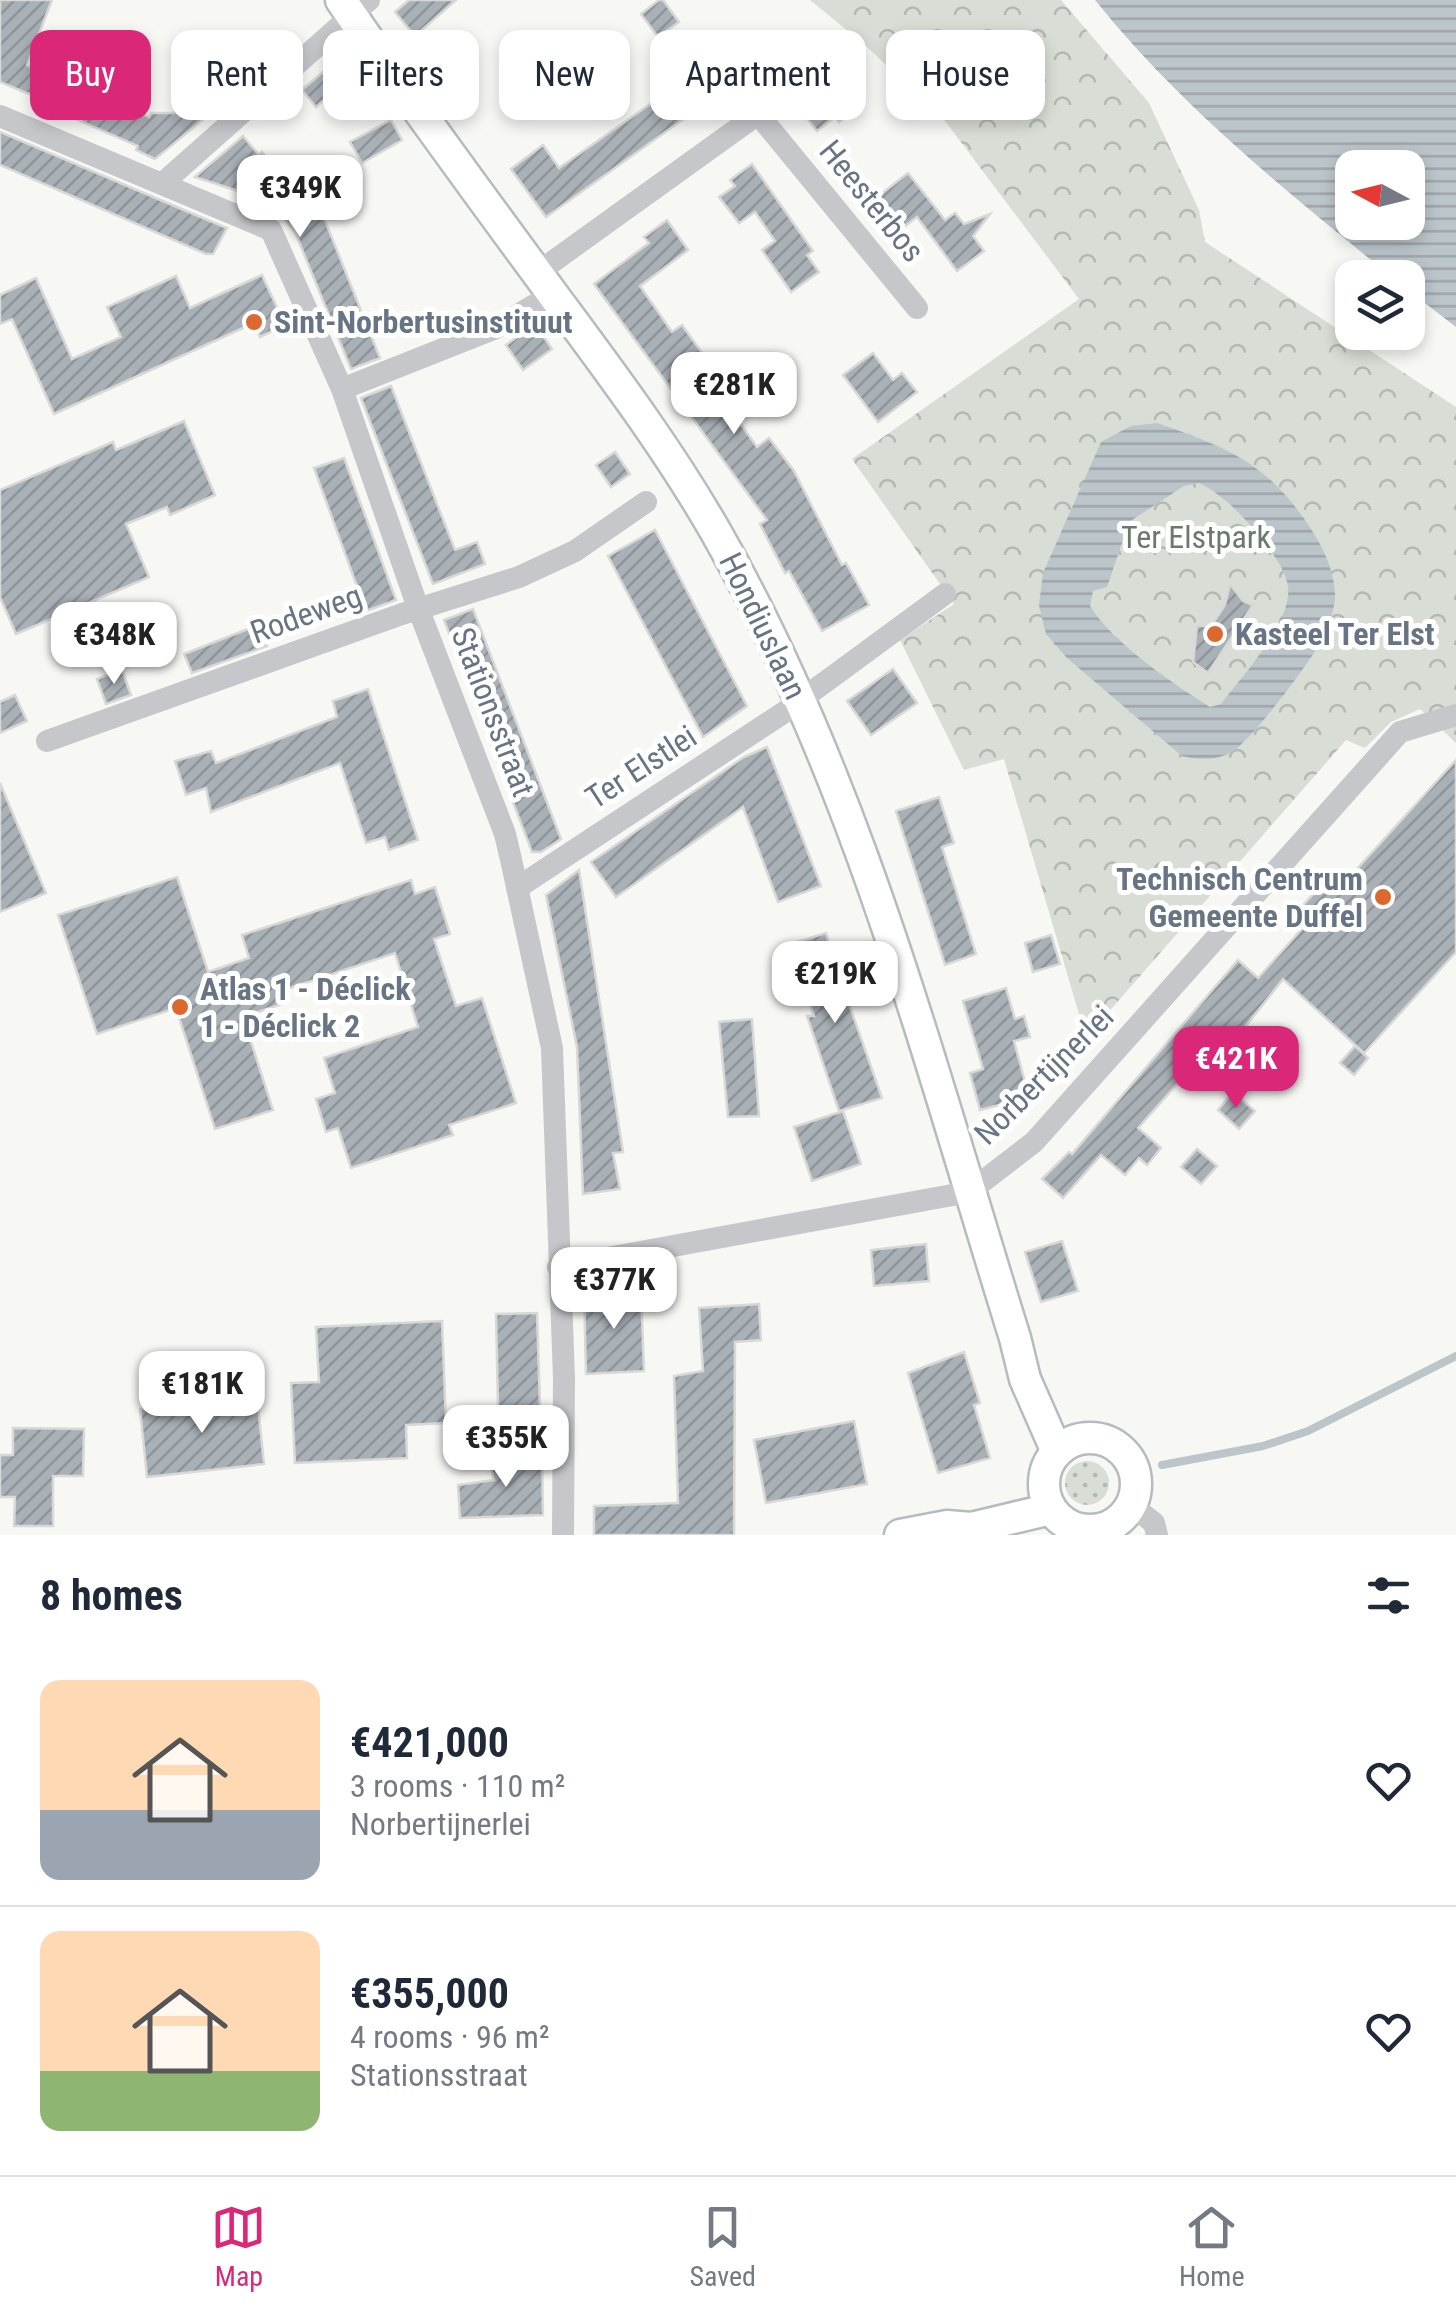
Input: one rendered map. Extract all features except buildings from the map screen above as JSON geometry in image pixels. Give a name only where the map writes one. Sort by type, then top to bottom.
[{"type":"street","points":[[163,183],[354,5]]},
{"type":"street","name":"Hondiuslaan","points":[[354,5],[684,479],[737,570],[800,700],[843,801],[1015,1338],[1064,1419],[1071,1445],[1105,1440],[1120,1449],[1133,1467],[1136,1487],[1131,1505]]},
{"type":"street","name":"Heesterbos","points":[[545,283],[758,114],[917,308]]},
{"type":"street","name":"Stationsstraat","points":[[0,116],[271,230],[342,390],[418,608],[505,834],[552,1048],[564,1378],[563,1535]]},
{"type":"street","points":[[342,390],[496,328],[545,283]]},
{"type":"street","name":"Rodeweg","points":[[47,741],[418,608],[519,577],[561,558],[646,502]]},
{"type":"street","name":"Ter Elstlei","points":[[517,888],[800,700],[944,594]]},
{"type":"street","name":"Norbertijnerlei","points":[[558,1267],[969,1192],[1034,1142],[1400,732],[1456,715]]},
{"type":"street","points":[[1071,1445],[1048,1465],[1048,1496],[1072,1527],[1095,1533],[1118,1521],[1131,1505],[1154,1523],[1157,1535]]},
{"type":"street","points":[[900,1535],[946,1526],[1048,1496]]},
{"type":"green space","name":"Ter Elstpark","points":[[810,0],[1061,0],[1149,103],[1199,210],[1205,242],[1335,327],[1335,350],[1369,350],[1456,407],[1456,743],[1420,709],[1391,722],[1365,748],[1346,740],[1086,1038],[1004,759],[964,770],[900,640],[954,604],[852,459],[1079,299],[944,120],[1045,120],[1045,30],[886,30],[886,65],[866,46],[866,30],[847,30]]},
{"type":"green space","points":[[1087,1461],[1102,1468],[1109,1483],[1102,1498],[1087,1505],[1072,1498],[1065,1483],[1072,1468]]},
{"type":"shaded area","points":[[1095,0],[1456,0],[1456,327],[1425,303],[1425,260],[1371,260],[1346,240],[1425,240],[1425,150],[1335,150],[1335,231],[1162,76]]},
{"type":"shaded area","points":[[1157,423],[1183,432],[1226,450],[1262,473],[1311,529],[1333,576],[1333,609],[1317,648],[1254,731],[1221,757],[1182,756],[1067,658],[1046,634],[1039,605],[1043,573],[1101,442],[1131,426]],"holes":[[[1199,483],[1233,507],[1262,539],[1281,567],[1288,586],[1283,616],[1275,632],[1221,704],[1210,707],[1128,648],[1090,606],[1093,591],[1107,587],[1129,522],[1184,486]]]},
{"type":"waterway","points":[[1162,1465],[1263,1446],[1308,1431],[1456,1356]]},
{"type":"place","name":"Sint-Norbertusinstituut","points":[[254,322]]},
{"type":"place","name":"Kasteel Ter Elst","points":[[1215,634]]},
{"type":"place","name":"Technisch Centrum Gemeente Duffel","points":[[1383,897]]},
{"type":"place","name":"Atlas 1 - Déclick 1 - Déclick 2","points":[[180,1007]]}]
